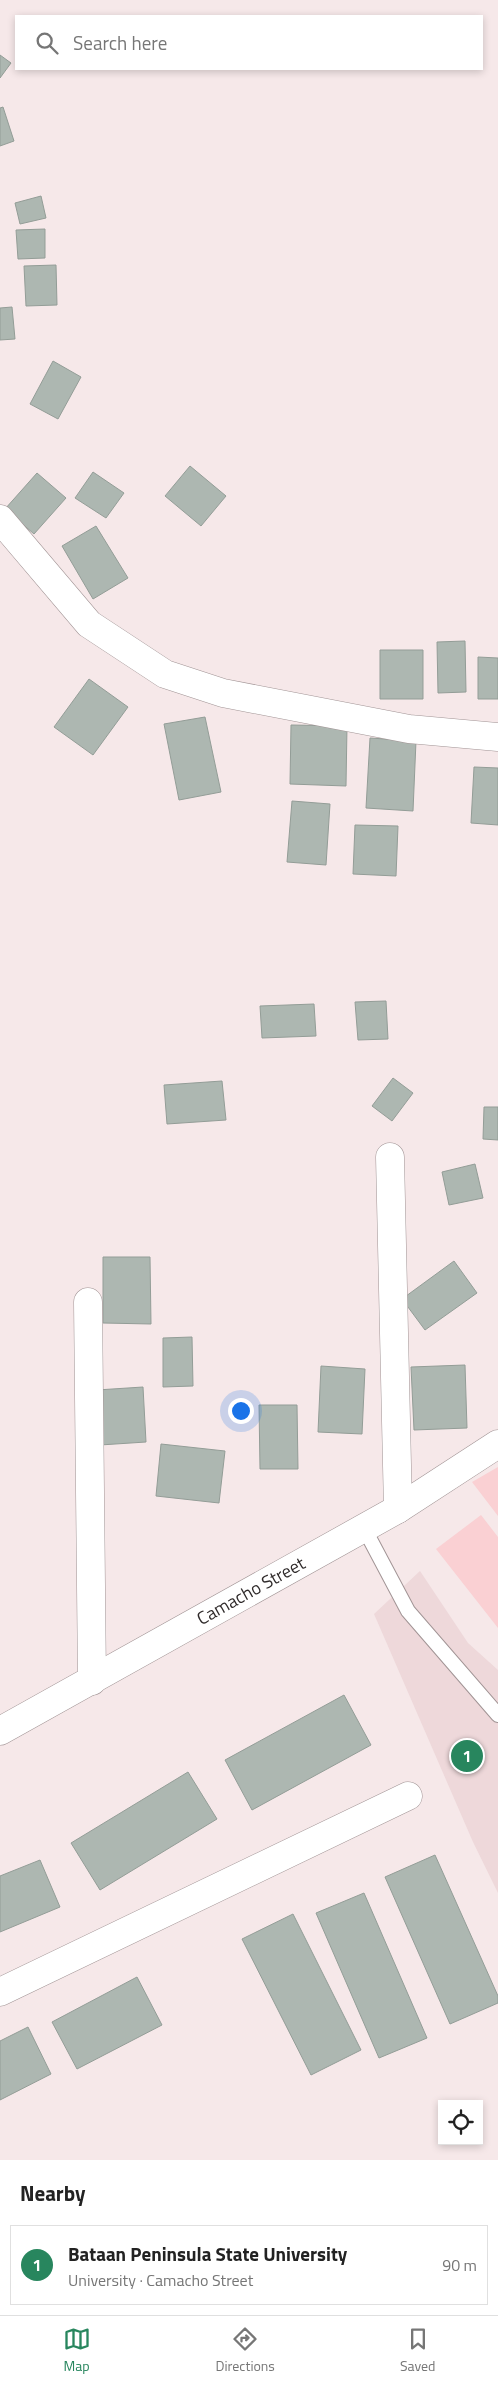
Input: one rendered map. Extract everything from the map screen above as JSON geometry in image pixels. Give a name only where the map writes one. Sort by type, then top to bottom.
[{"type":"street","points":[[0,519],[89,624],[165,674],[223,693],[409,729],[498,737]]},
{"type":"street","points":[[390,1157],[398,1510]]},
{"type":"street","points":[[88,1302],[92,1681]]},
{"type":"street","name":"Camacho Street","points":[[0,1731],[398,1510],[498,1444]]},
{"type":"street","points":[[0,1992],[408,1796]]},
{"type":"lane","points":[[364,1528],[408,1611],[498,1715]]},
{"type":"shaded area","points":[[498,1467],[498,1516],[472,1482]]},
{"type":"shaded area","points":[[481,1515],[498,1537],[498,1628],[436,1549]]},
{"type":"shaded area","points":[[420,1571],[468,1643],[498,1670],[498,1893],[473,1842],[374,1614]]},
{"type":"building","points":[[0,55],[11,63],[0,78]]},
{"type":"building","points":[[3,107],[14,141],[0,146],[0,108]]},
{"type":"building","points":[[41,196],[46,218],[20,224],[15,203]]},
{"type":"building","points":[[45,229],[45,258],[18,259],[16,230]]},
{"type":"building","points":[[56,265],[57,305],[26,306],[24,266]]},
{"type":"building","points":[[12,307],[15,339],[0,340],[0,308]]},
{"type":"building","points":[[53,361],[81,377],[58,419],[30,404]]},
{"type":"building","points":[[190,466],[226,496],[201,526],[165,496]]},
{"type":"building","points":[[93,472],[124,493],[106,518],[75,498]]},
{"type":"building","points":[[37,473],[66,498],[34,534],[5,509]]},
{"type":"building","points":[[96,526],[128,578],[93,599],[62,546]]},
{"type":"building","points":[[465,641],[466,692],[438,693],[437,642]]},
{"type":"building","points":[[380,650],[423,650],[423,699],[380,699]]},
{"type":"building","points":[[478,657],[498,658],[498,699],[478,699]]},
{"type":"building","points":[[89,679],[128,707],[93,755],[54,727]]},
{"type":"building","points":[[205,717],[221,792],[179,800],[164,724]]},
{"type":"building","points":[[291,725],[347,726],[346,786],[290,784]]},
{"type":"building","points":[[370,738],[416,741],[413,811],[366,808]]},
{"type":"building","points":[[474,767],[498,768],[498,825],[471,823]]},
{"type":"building","points":[[292,801],[330,804],[326,865],[287,862]]},
{"type":"building","points":[[355,825],[398,826],[396,876],[353,874]]},
{"type":"building","points":[[386,1001],[388,1039],[358,1040],[355,1002]]},
{"type":"building","points":[[314,1004],[316,1036],[262,1038],[260,1006]]},
{"type":"building","points":[[393,1078],[413,1093],[392,1121],[372,1106]]},
{"type":"building","points":[[222,1081],[226,1120],[167,1124],[164,1085]]},
{"type":"building","points":[[484,1107],[498,1107],[498,1140],[483,1139]]},
{"type":"building","points":[[475,1164],[483,1198],[449,1205],[442,1172]]},
{"type":"building","points":[[103,1257],[150,1257],[151,1324],[103,1323]]},
{"type":"building","points":[[454,1261],[477,1293],[425,1330],[402,1299]]},
{"type":"building","points":[[192,1337],[193,1386],[163,1387],[163,1338]]},
{"type":"building","points":[[465,1365],[467,1428],[414,1430],[411,1367]]},
{"type":"building","points":[[321,1366],[365,1369],[362,1434],[318,1432]]},
{"type":"building","points":[[143,1387],[146,1442],[100,1445],[97,1390]]},
{"type":"building","points":[[259,1405],[297,1405],[298,1469],[260,1469]]},
{"type":"building","points":[[161,1444],[225,1451],[219,1503],[156,1496]]},
{"type":"building","points":[[344,1695],[371,1745],[252,1810],[225,1760]]},
{"type":"building","points":[[188,1772],[217,1819],[100,1890],[71,1843]]},
{"type":"building","points":[[435,1855],[498,1996],[498,2003],[450,2024],[385,1877]]},
{"type":"building","points":[[40,1860],[60,1907],[0,1932],[0,1876]]},
{"type":"building","points":[[364,1893],[427,2038],[379,2058],[316,1913]]},
{"type":"building","points":[[293,1914],[361,2050],[311,2075],[242,1939]]},
{"type":"building","points":[[137,1977],[162,2025],[77,2069],[52,2022]]},
{"type":"building","points":[[28,2027],[51,2074],[0,2100],[0,2041]]},
{"type":"place","name":"Bataan Peninsula State University","points":[[467,1756]]}]
